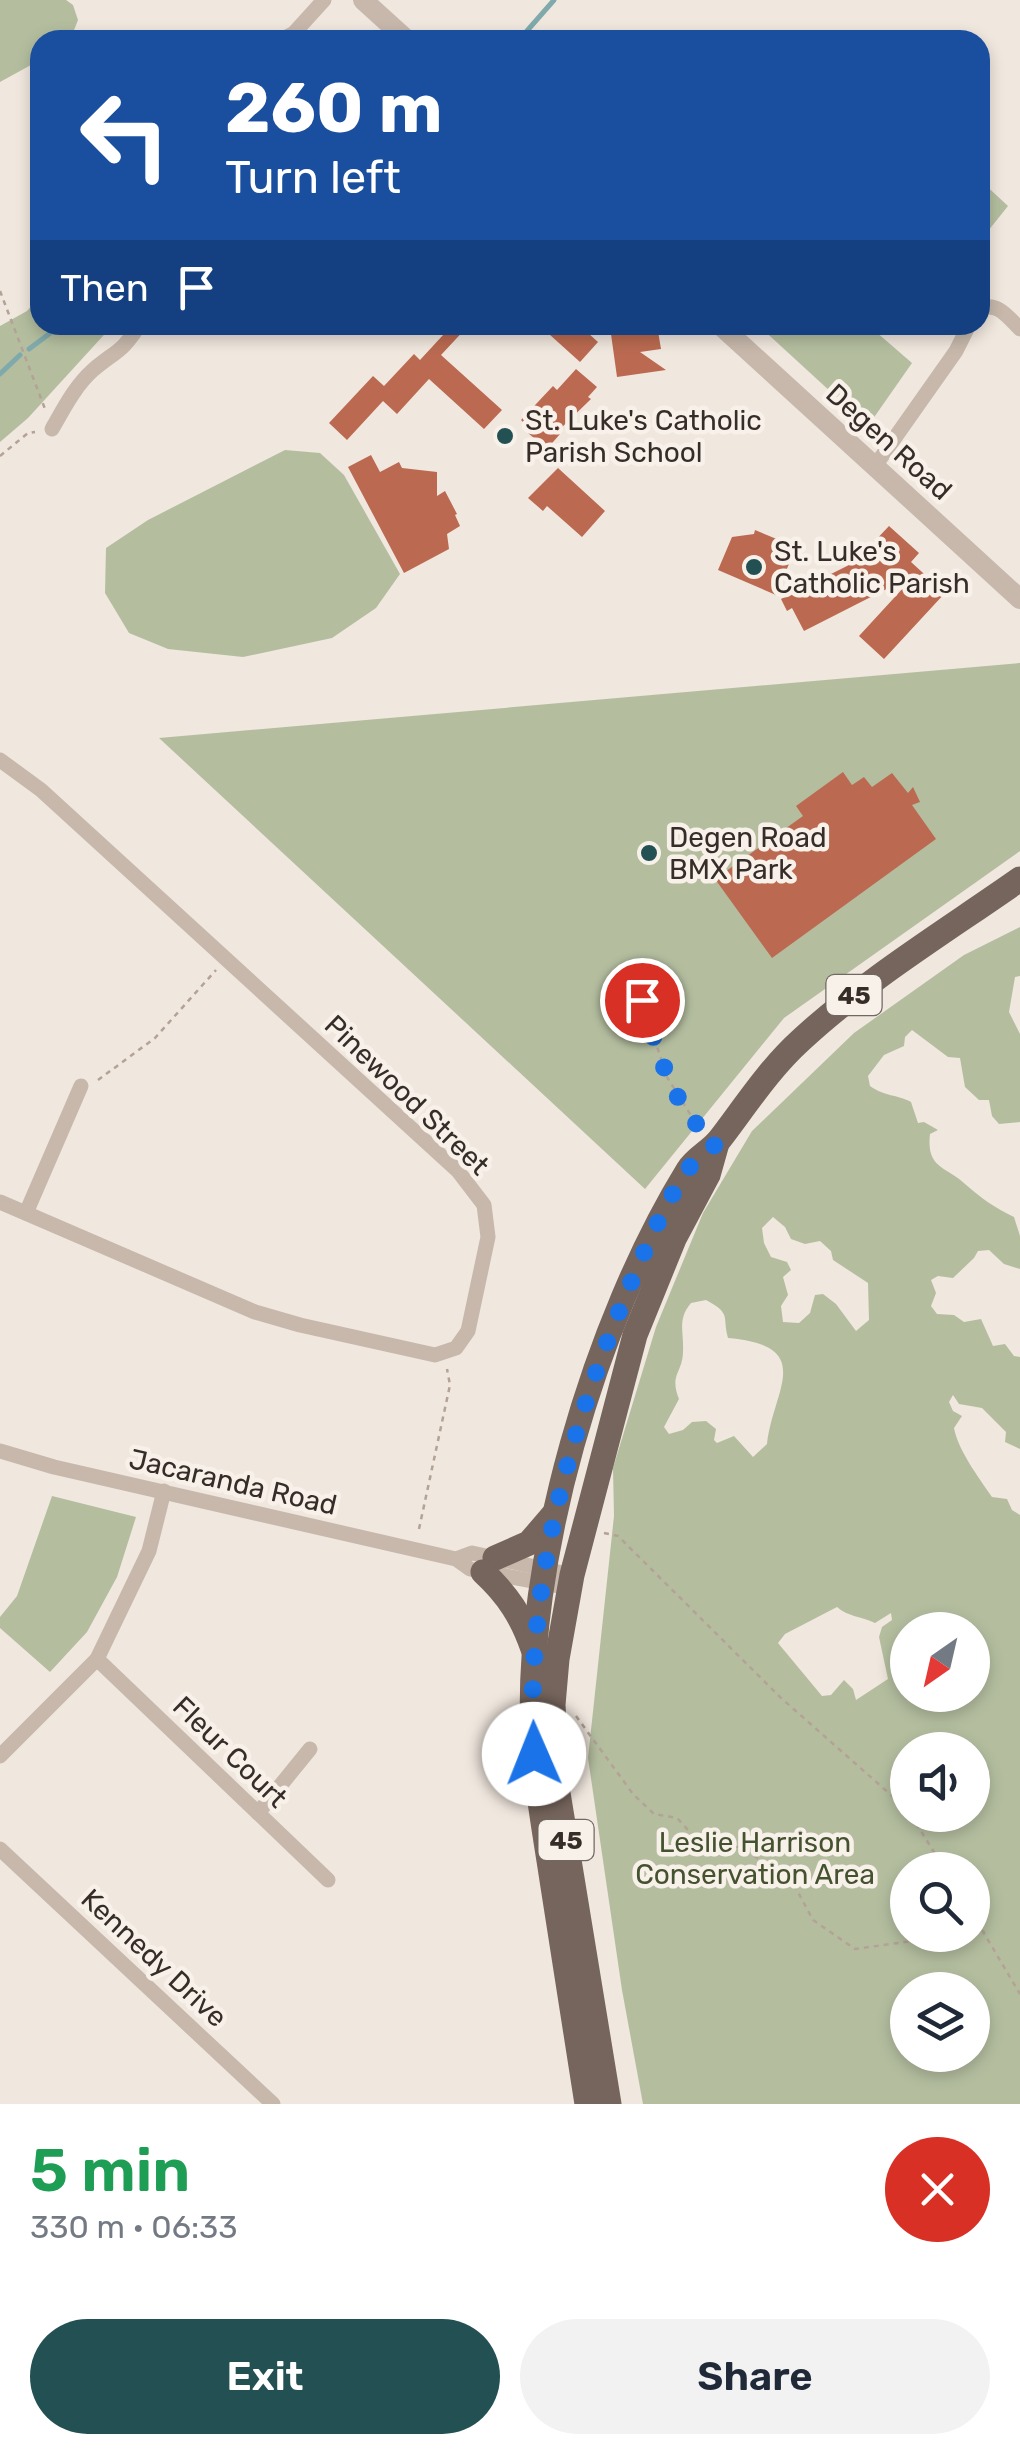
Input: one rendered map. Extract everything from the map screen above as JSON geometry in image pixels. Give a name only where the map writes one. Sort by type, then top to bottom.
[{"type":"main road","name":"45","points":[[609,2104],[558,1793],[553,1705],[558,1510],[609,1334],[645,1251],[690,1165],[717,1143],[752,1094],[799,1042],[849,999],[1020,880]]},
{"type":"main road","name":"45","points":[[587,2104],[536,1774],[534,1654],[558,1578],[584,1527],[635,1335],[674,1239],[708,1175],[717,1143]]},
{"type":"main road","points":[[534,1654],[523,1621],[489,1565],[529,1542],[558,1510]]},
{"type":"street","points":[[297,30],[324,0]]},
{"type":"street","points":[[363,0],[396,30]]},
{"type":"street","points":[[990,306],[1002,310],[1020,328]]},
{"type":"street","points":[[52,430],[75,389],[95,368],[128,344],[133,335]]},
{"type":"street","name":"Degen Road","points":[[731,335],[1020,599]]},
{"type":"street","points":[[876,466],[965,335]]},
{"type":"street","name":"Pinewood Street","points":[[0,760],[42,790],[458,1171],[484,1205],[488,1236],[468,1331],[456,1348],[445,1352]]},
{"type":"street","points":[[26,1213],[81,1086]]},
{"type":"street","points":[[0,1202],[256,1312],[300,1326],[435,1355],[445,1352]]},
{"type":"street","name":"Jacaranda Road","points":[[0,1451],[54,1467],[456,1559],[472,1553],[489,1565],[558,1578]]},
{"type":"street","points":[[0,1756],[97,1660],[149,1551],[164,1491]]},
{"type":"street","name":"Fleur Court","points":[[97,1660],[328,1880]]},
{"type":"street","points":[[258,1814],[310,1749]]},
{"type":"street","name":"Kennedy Drive","points":[[0,1848],[273,2104]]},
{"type":"path","points":[[0,291],[52,430],[28,433],[0,456]]},
{"type":"path","points":[[81,1086],[94,1082],[155,1038],[215,971],[231,963]]},
{"type":"path","points":[[642,1000],[667,1077],[699,1130],[717,1143]]},
{"type":"path","points":[[418,1529],[450,1385],[445,1352]]},
{"type":"path","points":[[584,1527],[618,1536],[780,1697],[890,1795]]},
{"type":"path","points":[[553,1705],[571,1710],[633,1794],[654,1814],[677,1818],[701,1844],[741,1846],[792,1881],[812,1920],[855,1949],[890,1944]]},
{"type":"path","points":[[990,1942],[1020,1994]]},
{"type":"green space","points":[[0,0],[66,0],[73,5],[78,20],[74,30],[30,30],[30,66],[0,82]]},
{"type":"green space","points":[[990,189],[1008,206],[990,228]]},
{"type":"green space","points":[[30,308],[30,335],[104,335],[28,418],[0,442],[0,326]]},
{"type":"green space","points":[[769,335],[880,335],[912,363],[868,426]]},
{"type":"green space","points":[[285,450],[320,453],[344,475],[400,574],[376,608],[332,638],[243,657],[168,649],[129,633],[105,593],[106,548],[148,520]]},
{"type":"green space","points":[[1020,663],[1020,851],[784,1018],[645,1189],[159,738]]},
{"type":"green space","name":"Leslie Harrison Conservation Area","points":[[1020,927],[1020,976],[1015,977],[1009,1012],[1020,1034],[1020,1122],[999,1124],[992,1116],[989,1100],[979,1100],[965,1087],[960,1058],[948,1057],[912,1030],[905,1037],[904,1046],[884,1055],[868,1076],[870,1086],[911,1102],[918,1123],[938,1130],[930,1134],[934,1160],[1014,1217],[1020,1236],[1020,1269],[1004,1264],[989,1250],[978,1251],[953,1278],[938,1276],[931,1280],[936,1293],[931,1306],[937,1314],[954,1315],[964,1322],[981,1319],[993,1346],[1005,1344],[1014,1356],[1020,1357],[1020,1449],[1005,1442],[1006,1432],[982,1408],[959,1404],[953,1395],[949,1402],[953,1411],[962,1416],[954,1428],[970,1464],[992,1497],[1007,1499],[1012,1510],[1020,1515],[1020,2104],[643,2104],[588,1758],[614,1516],[613,1468],[656,1327],[703,1213],[752,1131],[854,1033],[964,955]],"holes":[[[773,1217],[791,1239],[805,1244],[820,1241],[831,1251],[833,1260],[868,1283],[869,1320],[856,1331],[836,1304],[823,1294],[815,1295],[810,1313],[799,1323],[783,1322],[781,1306],[788,1295],[783,1277],[791,1270],[787,1262],[771,1257],[764,1243],[762,1228]],[[706,1300],[714,1305],[723,1312],[728,1338],[772,1350],[781,1361],[781,1389],[767,1444],[753,1457],[734,1436],[717,1443],[716,1429],[706,1421],[692,1422],[669,1434],[664,1427],[679,1399],[675,1384],[682,1358],[683,1320],[691,1303]]]},
{"type":"green space","points":[[52,1496],[136,1517],[117,1577],[87,1632],[50,1672],[0,1628],[0,1617],[17,1596]]},
{"type":"building","points":[[443,335],[460,335],[441,355],[502,410],[484,429],[429,379],[397,414],[383,401],[347,440],[329,423],[373,376],[384,386],[414,354],[420,360]]},
{"type":"building","points":[[550,335],[590,335],[598,342],[580,362]]},
{"type":"building","points":[[611,335],[659,335],[661,349],[640,352],[666,370],[617,377]]},
{"type":"building","points":[[576,369],[597,387],[547,449],[528,433],[531,430],[521,420],[553,386],[557,390]]},
{"type":"building","points":[[371,455],[380,472],[399,462],[402,468],[437,472],[437,496],[445,491],[457,514],[460,526],[447,534],[449,549],[404,573],[348,467]]},
{"type":"building","points":[[558,468],[605,511],[582,537],[547,506],[543,511],[528,498]]},
{"type":"building","points":[[889,526],[919,553],[911,562],[945,593],[884,659],[859,636],[916,574],[804,631],[792,608],[787,611],[781,599],[855,562]]},
{"type":"building","name":"St. Luke's Catholic Parish","points":[[755,530],[779,540],[791,559],[776,595],[718,570],[732,537],[754,534]]},
{"type":"building","points":[[843,772],[852,785],[864,777],[872,787],[892,773],[908,793],[913,787],[920,802],[912,805],[936,839],[772,958],[715,879],[803,816],[796,806]]},
{"type":"waterway","points":[[528,30],[554,0]]},
{"type":"waterway","points":[[29,349],[48,335]]},
{"type":"waterway","points":[[0,374],[20,355]]},
{"type":"place","name":"St. Luke's Catholic Parish School","points":[[505,436]]},
{"type":"place","name":"St. Luke's Catholic Parish","points":[[754,567]]},
{"type":"place","name":"Degen Road BMX Park","points":[[649,853]]},
{"type":"route","points":[[534,1754],[534,1654],[546,1568],[576,1438],[609,1334],[652,1234],[690,1165],[717,1143],[699,1130],[667,1077],[642,1000]]}]
